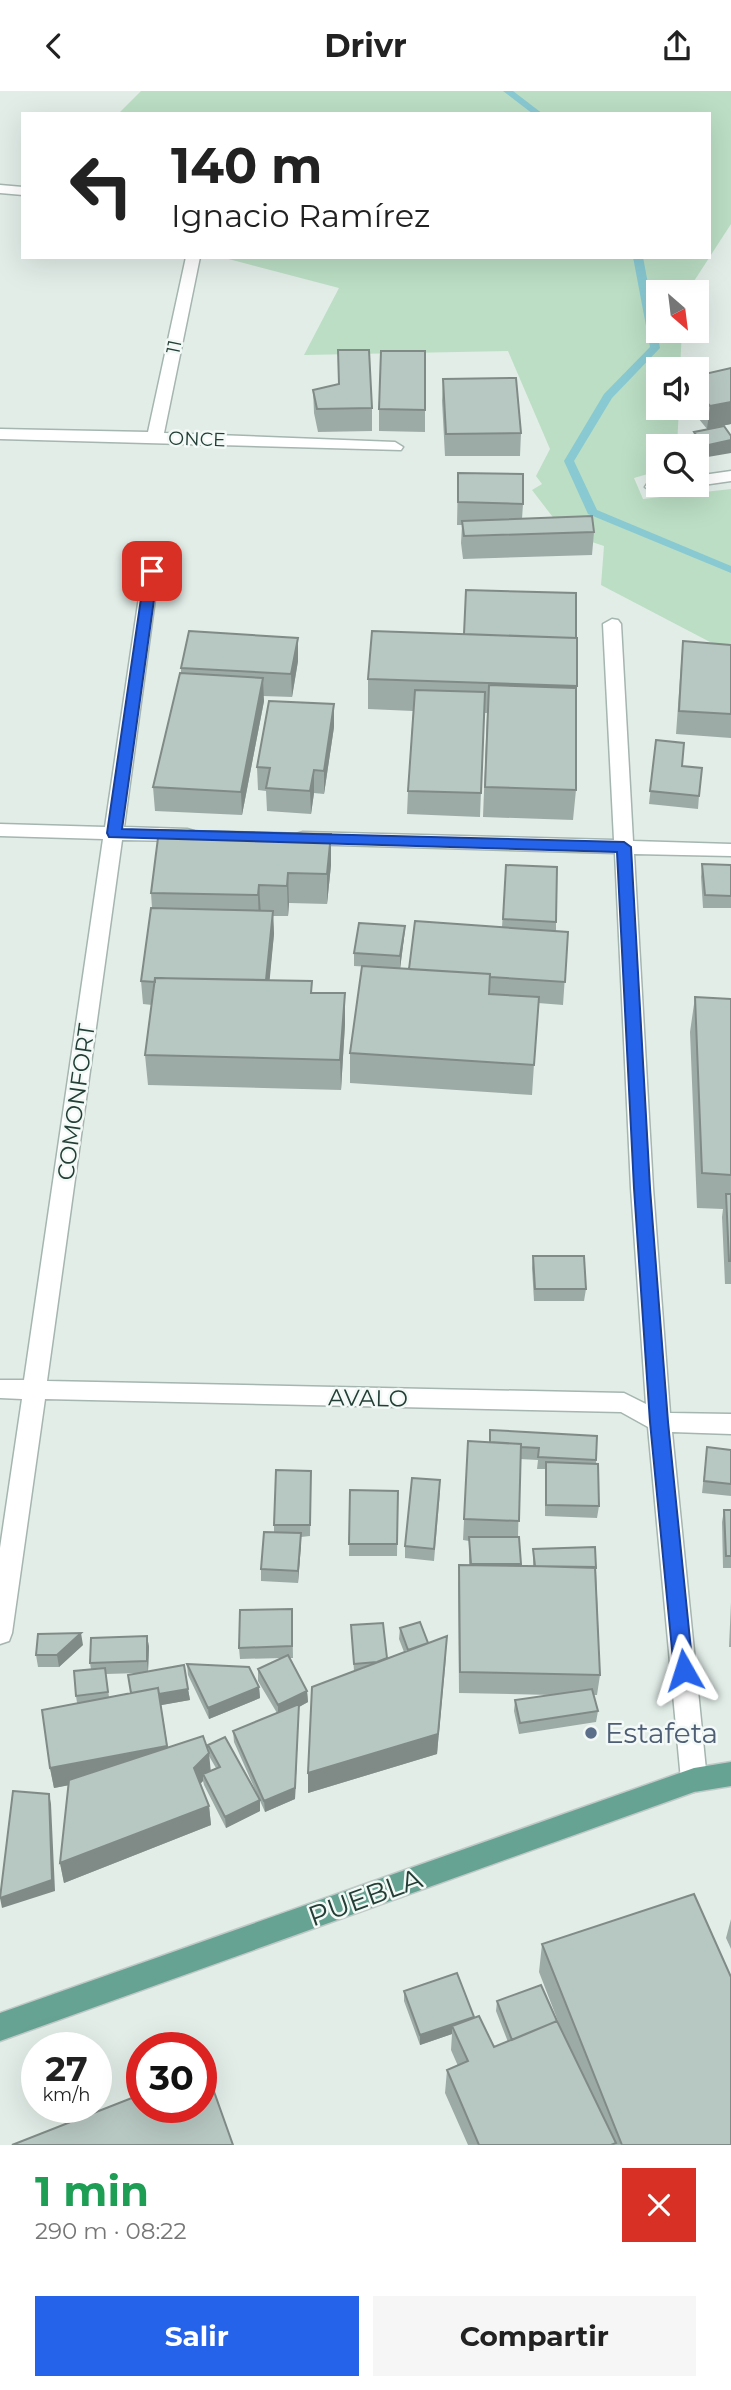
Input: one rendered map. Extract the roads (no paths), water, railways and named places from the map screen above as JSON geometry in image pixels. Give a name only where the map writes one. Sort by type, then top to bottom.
[{"type":"main road","name":"PUEBLA","points":[[0,2027],[694,1780],[731,1774]]},
{"type":"street","points":[[0,189],[21,191]]},
{"type":"street","name":"11","points":[[155,437],[193,259]]},
{"type":"street","name":"ONCE","points":[[0,434],[155,437],[395,447]]},
{"type":"street","points":[[709,479],[731,476]]},
{"type":"street","name":"COMONFORT","points":[[0,1633],[152,571]]},
{"type":"street","points":[[612,624],[642,1188],[659,1422],[694,1780]]},
{"type":"street","points":[[0,830],[211,836]]},
{"type":"street","points":[[279,838],[731,850]]},
{"type":"street","name":"AVALO","points":[[0,1389],[624,1403],[659,1422],[731,1424]]},
{"type":"waterway","points":[[507,91],[536,112]]},
{"type":"waterway","points":[[638,259],[655,348],[608,396],[569,461],[592,512],[731,570]]},
{"type":"place","name":"Estafeta","points":[[591,1733]]}]
